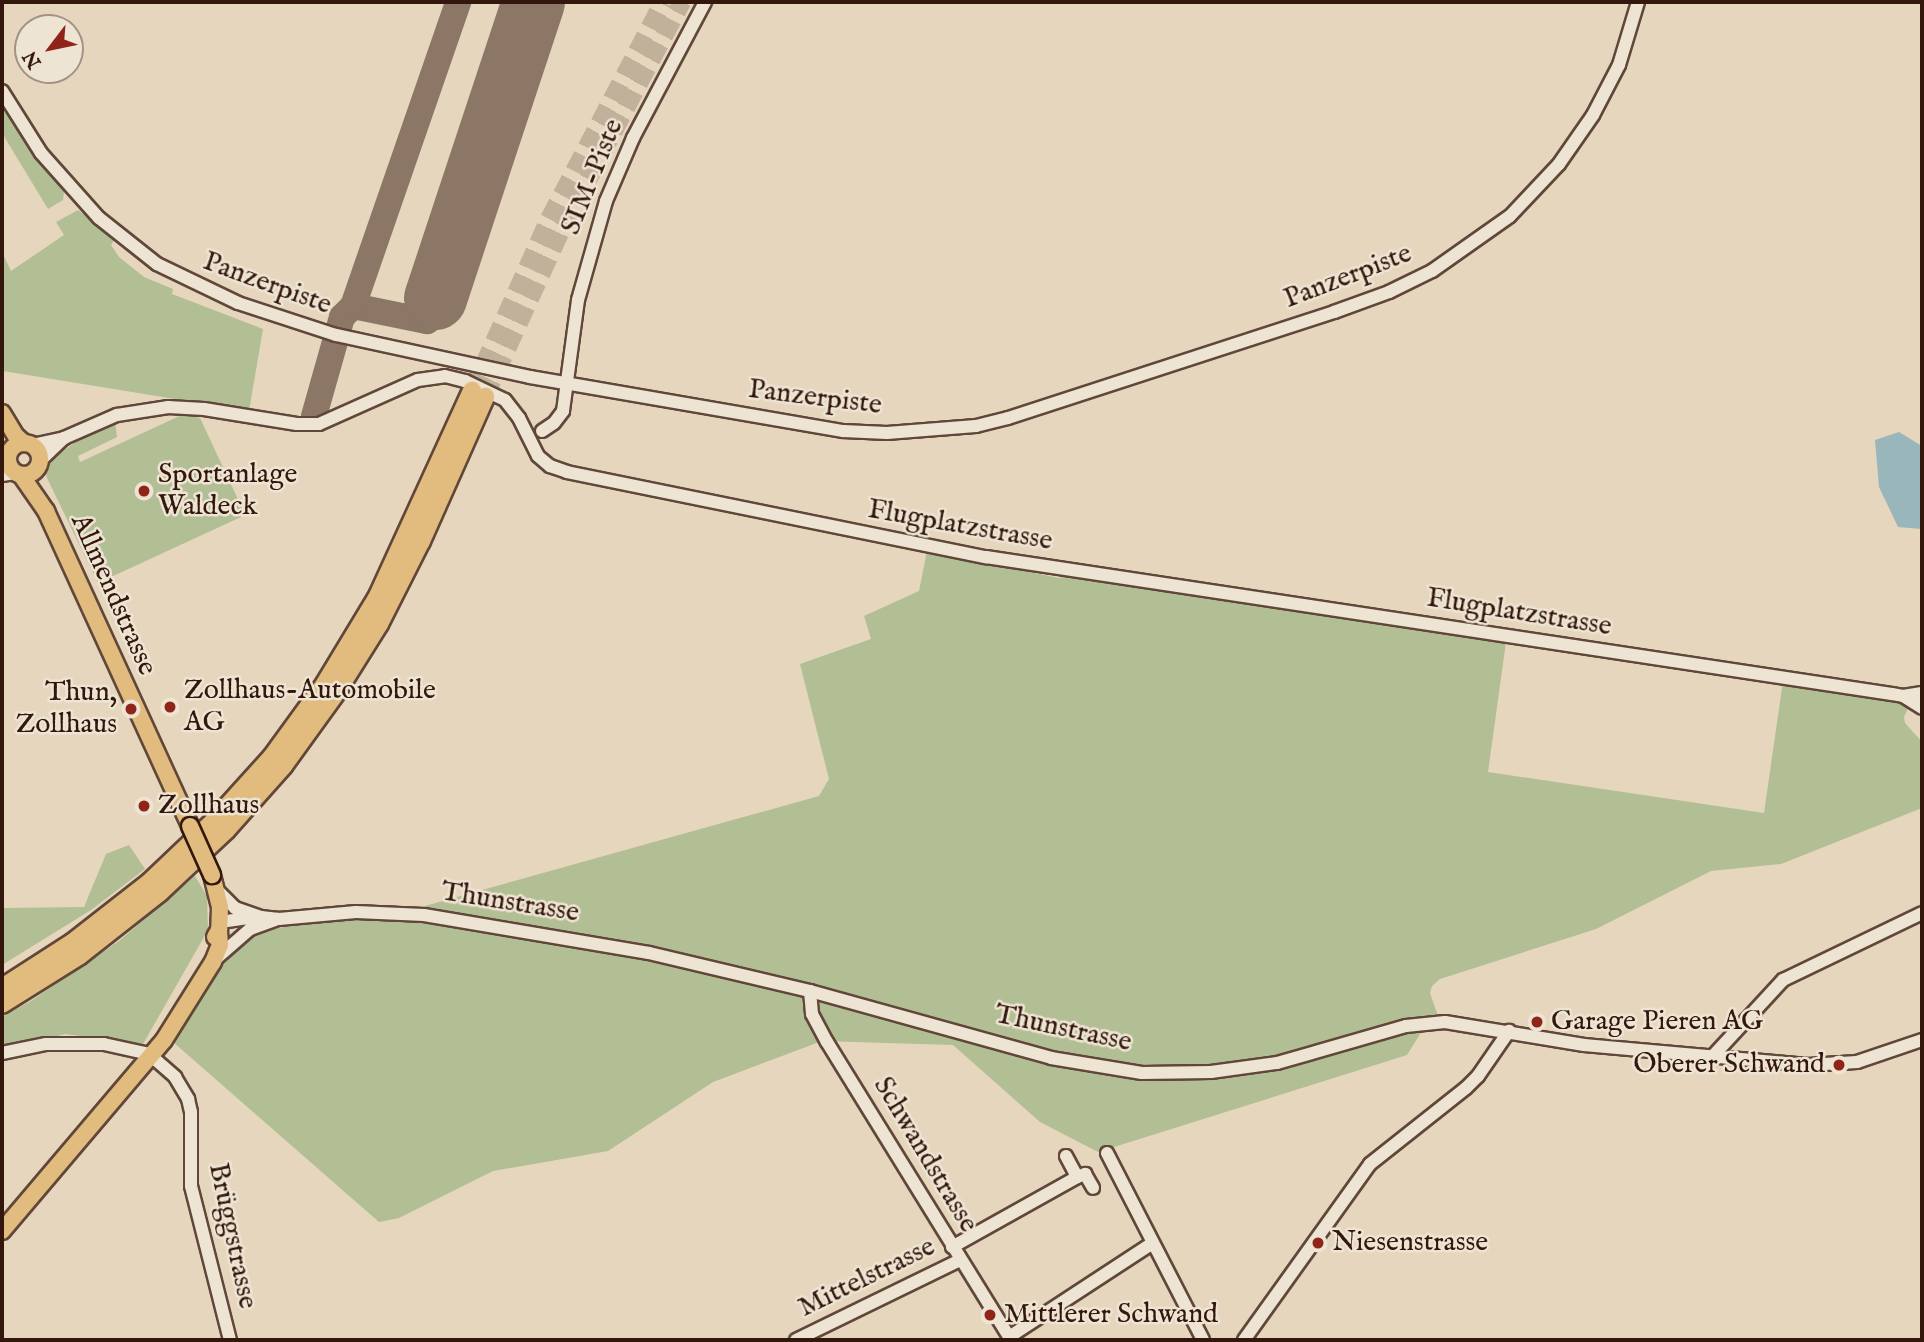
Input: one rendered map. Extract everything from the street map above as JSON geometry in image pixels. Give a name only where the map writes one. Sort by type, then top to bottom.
[{"type":"highway","points":[[2,988],[72,943],[150,882],[221,815],[279,748],[335,669],[378,596],[479,394],[421,541],[379,624],[337,691],[283,766],[215,842],[140,909],[65,965],[2,1004]]},
{"type":"main road","points":[[2,413],[16,436],[28,444]]},
{"type":"main road","name":"Allmendstrasse","points":[[2,430],[17,466],[46,511],[190,826],[214,882],[220,926]]},
{"type":"main road","points":[[17,466],[28,444]]},
{"type":"main road","points":[[17,466],[28,444]]},
{"type":"main road","points":[[2,1231],[164,1040],[213,962],[220,945],[220,926]]},
{"type":"main road","points":[[149,1055],[156,1035],[220,926]]},
{"type":"street","name":"SIM-Piste","points":[[542,431],[554,423],[563,411],[578,300],[606,201],[633,138],[705,2]]},
{"type":"street","name":"Panzerpiste","points":[[2,91],[41,153],[79,198],[126,241],[181,278],[238,303],[312,329],[458,363],[565,384],[843,432],[948,429],[1008,418],[1390,292],[1432,271],[1485,237],[1543,183],[1578,138],[1619,65],[1639,2]]},
{"type":"street","points":[[455,378],[458,363]]},
{"type":"street","name":"Flugplatzstrasse","points":[[17,466],[64,438],[117,415],[176,406],[298,424],[319,424],[418,380],[436,376],[455,378],[505,400],[519,418],[538,456],[550,466],[566,472],[986,557],[1903,696],[1922,693]]},
{"type":"street","name":"Flugplatzstrasse","points":[[28,444],[64,438]]},
{"type":"street","name":"Flugplatzstrasse","points":[[1903,696],[1922,708]]},
{"type":"street","name":"Thunstrasse","points":[[214,882],[235,908],[279,919]]},
{"type":"street","name":"Thunstrasse","points":[[213,962],[250,929],[279,919],[356,912],[457,919],[649,953],[810,991],[1051,1058],[1142,1073],[1211,1072],[1277,1063],[1423,1023],[1462,1023],[1584,1045],[1836,1065],[1872,1057],[1922,1040]]},
{"type":"street","points":[[1712,1057],[1783,980],[1922,913]]},
{"type":"street","name":"Thunstrasse","points":[[220,926],[261,916]]},
{"type":"street","points":[[220,926],[250,929]]},
{"type":"street","name":"Schwandstrasse","points":[[810,991],[810,1007],[815,1021],[1010,1338]]},
{"type":"street","points":[[1244,1340],[1370,1164],[1466,1088],[1478,1076],[1509,1031]]},
{"type":"street","name":"Brüggstrasse","points":[[2,1053],[46,1044],[88,1043],[116,1046],[149,1055],[175,1077],[188,1099],[192,1125],[191,1186],[230,1340]]},
{"type":"street","points":[[1107,1153],[1203,1340]]},
{"type":"street","points":[[1066,1156],[1076,1177]]},
{"type":"street","points":[[952,1247],[1076,1177],[1085,1174],[1093,1188]]},
{"type":"street","points":[[1010,1338],[1148,1245]]},
{"type":"street","name":"Mittelstrasse","points":[[796,1340],[960,1260]]},
{"type":"green space","points":[[2,103],[27,144],[64,191],[63,200],[48,209],[2,133]]},
{"type":"green space","points":[[78,210],[115,239],[111,245],[119,257],[144,277],[173,289],[172,294],[263,329],[249,411],[3,371],[2,379],[2,252],[11,271],[64,235],[56,222]]},
{"type":"green space","name":"Sportanlage Waldeck","points":[[184,414],[200,418],[243,510],[241,517],[98,583],[47,478],[45,470],[48,462],[77,441],[76,438],[115,422],[117,437],[78,456],[80,462]]},
{"type":"green space","points":[[927,551],[1059,578],[1095,569],[1506,642],[1488,772],[1764,813],[1783,681],[1904,701],[1909,706],[1904,717],[1905,723],[1922,742],[1922,808],[1781,864],[1711,871],[1596,929],[1440,979],[1432,986],[1430,993],[1438,1016],[1428,1021],[1407,1055],[1098,1152],[1040,1122],[953,1045],[822,1041],[713,1082],[608,1151],[493,1171],[399,1218],[379,1222],[173,1042],[227,951],[245,937],[266,930],[339,918],[392,918],[410,922],[414,909],[819,796],[829,779],[800,664],[871,639],[864,616],[919,591]]},
{"type":"green space","points":[[129,845],[145,869],[91,910],[2,965],[2,908],[84,907],[106,854]]},
{"type":"green space","points":[[195,876],[207,896],[208,930],[143,1044],[65,1034],[2,1051],[2,1017],[31,1001],[119,941]]},
{"type":"water","points":[[1899,432],[1922,446],[1921,529],[1898,527],[1879,487],[1875,440]]},
{"type":"taxiway","points":[[314,416],[342,317],[353,306],[458,2]]},
{"type":"taxiway","points":[[353,306],[427,321],[435,298]]},
{"type":"runway","points":[[435,298],[533,2]]},
{"type":"tunnel","points":[[472,391],[549,219],[663,2]]},
{"type":"tunnel","points":[[485,397],[563,227],[682,2]]},
{"type":"place","name":"Sportanlage Waldeck","points":[[144,491]]},
{"type":"place","name":"Zollhaus-Automobile AG","points":[[170,707]]},
{"type":"place","name":"Thun, Zollhaus","points":[[131,709]]},
{"type":"place","name":"Zollhaus","points":[[144,806]]},
{"type":"place","name":"Garage Pieren AG","points":[[1537,1022]]},
{"type":"place","name":"Oberer Schwand","points":[[1839,1065]]},
{"type":"place","name":"Niesenstrasse","points":[[1318,1243]]},
{"type":"place","name":"Mittlerer Schwand","points":[[990,1315]]}]
